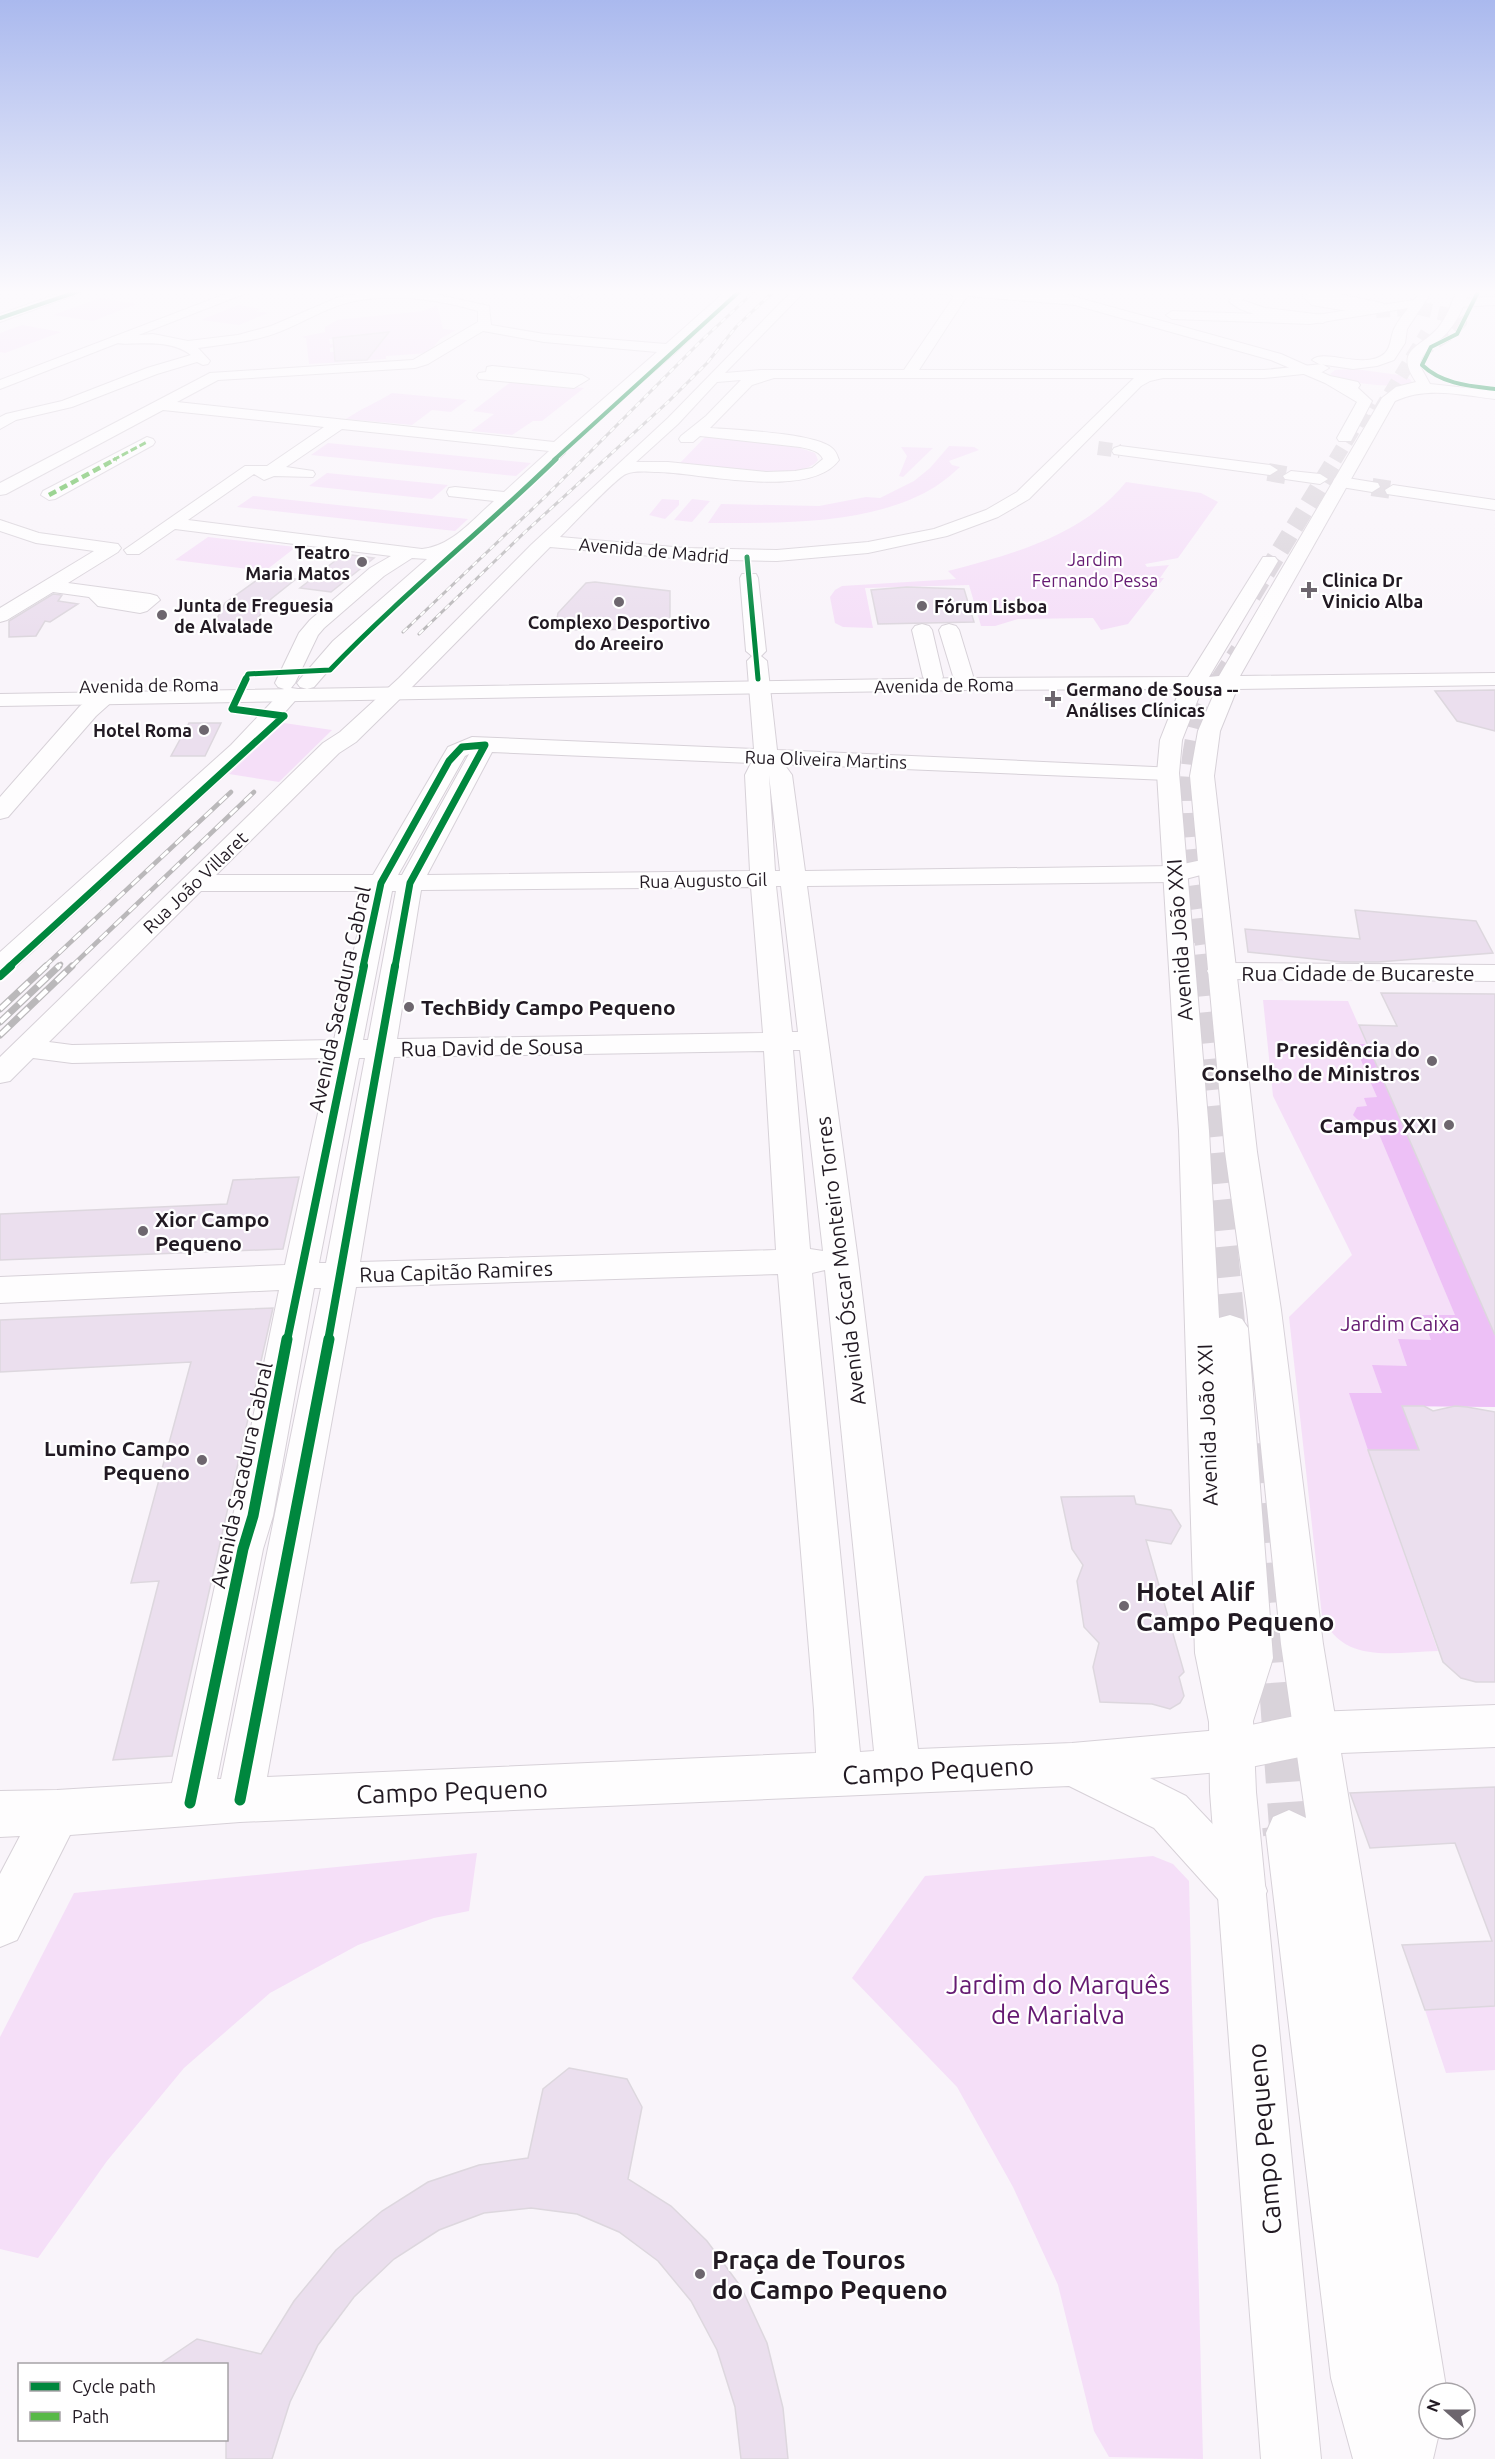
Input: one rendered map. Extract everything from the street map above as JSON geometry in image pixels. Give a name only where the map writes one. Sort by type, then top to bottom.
[{"type":"street","points":[[0,424],[12,417],[65,405]]},
{"type":"street","points":[[0,490],[160,405],[558,447]]},
{"type":"street","points":[[294,687],[309,633],[317,624],[377,572],[450,548],[508,498],[559,450],[558,447],[607,405]]},
{"type":"street","points":[[649,462],[695,405]]},
{"type":"street","points":[[649,462],[698,431],[724,405]]},
{"type":"street","name":"Avenida de Madrid","points":[[547,541],[678,555],[748,568],[800,555],[879,546],[926,536],[967,524],[1001,509],[1026,494],[1090,445],[1120,405]]},
{"type":"street","points":[[1309,496],[1315,478],[1333,457],[1364,405]]},
{"type":"street","name":"Avenida João XXI","points":[[1315,1733],[1302,1644],[1264,1310],[1241,1152],[1202,776],[1207,740],[1230,678],[1256,658],[1341,482],[1385,405]]},
{"type":"street","points":[[192,525],[339,424]]},
{"type":"street","points":[[649,462],[780,477],[818,471],[827,466],[831,460],[828,452],[807,443],[698,431]]},
{"type":"street","points":[[49,495],[147,442],[108,433]]},
{"type":"street","points":[[1126,450],[1265,470]]},
{"type":"street","name":"Rua João Villaret","points":[[0,1074],[332,748],[348,737],[400,688],[435,650],[620,470],[649,462]]},
{"type":"street","points":[[133,550],[251,469],[307,474]]},
{"type":"street","points":[[1292,475],[1372,487]]},
{"type":"street","points":[[1393,490],[1495,505]]},
{"type":"street","points":[[455,492],[508,498]]},
{"type":"street","points":[[172,523],[420,558]]},
{"type":"street","points":[[0,525],[36,538],[112,548],[0,616]]},
{"type":"street","name":"Avenida João XXI","points":[[1231,1736],[1216,1653],[1194,1131],[1168,773],[1172,740],[1180,712],[1198,678],[1280,544]]},
{"type":"street","points":[[0,966],[239,750],[294,687],[340,645],[420,558]]},
{"type":"street","name":"Avenida Óscar Monteiro Torres","points":[[748,568],[766,756],[757,775],[814,1041],[898,1771]]},
{"type":"street","points":[[50,586],[96,593]]},
{"type":"street","name":"Avenida de Roma","points":[[922,630],[933,677]]},
{"type":"street","name":"Avenida de Roma","points":[[950,630],[964,680]]},
{"type":"street","points":[[1256,658],[1290,672]]},
{"type":"street","name":"Avenida de Roma","points":[[1230,678],[1290,672],[1495,668]]},
{"type":"street","name":"Avenida de Roma","points":[[758,670],[964,680],[1495,679]]},
{"type":"street","name":"Avenida de Roma","points":[[0,688],[400,688],[758,670],[964,680]]},
{"type":"street","name":"Avenida de Roma","points":[[0,700],[104,699],[294,687]]},
{"type":"street","points":[[0,812],[88,711],[104,699]]},
{"type":"street","name":"Rua Oliveira Martins","points":[[485,745],[1202,776]]},
{"type":"street","name":"Avenida Sacadura Cabral","points":[[190,1803],[243,1549],[253,1516],[299,1277],[363,1049],[395,883],[485,745]]},
{"type":"street","name":"Rua Augusto Gil","points":[[194,883],[395,883],[1174,874],[1211,865]]},
{"type":"street","name":"Avenida Óscar Monteiro Torres","points":[[778,879],[778,1041],[794,1261],[836,1710],[839,1775]]},
{"type":"street","name":"Rua Cidade de Bucareste","points":[[1221,971],[1495,974]]},
{"type":"street","name":"Rua David de Sousa","points":[[26,1048],[72,1054],[814,1041]]},
{"type":"street","name":"Avenida Sacadura Cabral","points":[[240,1800],[341,1275],[363,1049]]},
{"type":"street","points":[[1194,1131],[1217,1136],[1241,1152]]},
{"type":"street","name":"Rua Capitão Ramires","points":[[0,1290],[341,1275],[841,1260]]},
{"type":"street","points":[[1230,1328],[1252,1658],[1231,1736],[1495,1725]]},
{"type":"street","name":"Avenida Sacadura Cabral","points":[[253,1516],[294,1516]]},
{"type":"street","points":[[1315,1733],[1418,2393],[1403,2459]]},
{"type":"street","name":"Campo Pequeno","points":[[0,1814],[57,1813],[240,1800],[1072,1764],[1231,1736],[1233,1792],[1291,2459]]},
{"type":"street","points":[[1072,1764],[1170,1812],[1243,1891]]},
{"type":"street","points":[[0,1923],[57,1813]]},
{"type":"street","points":[[1289,1833],[1360,2378],[1383,2459]]},
{"type":"green space","points":[[371,405],[461,405],[451,412],[432,410],[412,425],[346,419]]},
{"type":"green space","points":[[481,405],[563,405],[542,421],[533,421],[512,435],[471,431],[494,414],[473,411]]},
{"type":"green space","points":[[705,437],[794,446],[815,453],[818,460],[808,467],[775,472],[732,470],[680,463]]},
{"type":"green space","points":[[328,443],[531,463],[516,476],[311,455]]},
{"type":"green space","points":[[949,446],[974,447],[979,450],[949,461],[952,465],[960,467],[930,490],[894,505],[843,517],[815,520],[708,523],[721,504],[819,506],[866,497],[880,498],[914,481],[930,468]]},
{"type":"green space","points":[[901,447],[933,448],[903,477],[899,476],[907,456]]},
{"type":"green space","points":[[327,473],[448,485],[432,499],[309,486]]},
{"type":"green space","name":"Jardim Fernando Pessa","points":[[1126,482],[1201,493],[1218,502],[1178,558],[1145,564],[1147,567],[1169,565],[1160,578],[1164,578],[1128,624],[1101,630],[1093,618],[1018,619],[995,626],[981,626],[969,585],[865,588],[873,628],[843,627],[835,623],[830,597],[842,586],[956,579],[948,571],[1021,550],[1067,529],[1108,501]]},
{"type":"green space","points":[[253,496],[468,519],[455,531],[237,507]]},
{"type":"green space","points":[[662,499],[679,500],[679,505],[665,519],[649,515]]},
{"type":"green space","points":[[692,499],[710,501],[692,522],[674,520]]},
{"type":"green space","points":[[208,537],[296,547],[265,571],[175,560]]},
{"type":"green space","points":[[284,723],[332,730],[279,782],[229,774]]},
{"type":"green space","name":"Jardim Caixa","points":[[1263,1000],[1348,1001],[1495,1335],[1495,1407],[1402,1406],[1419,1450],[1368,1450],[1438,1651],[1387,1653],[1356,1649],[1331,1632],[1322,1616],[1289,1317],[1352,1255],[1273,1096]]},
{"type":"green space","points":[[477,1853],[469,1911],[434,1918],[358,1945],[270,1993],[184,2068],[107,2161],[38,2258],[0,2249],[0,2037],[74,1893]]},
{"type":"green space","name":"Jardim do Marquês de Marialva","points":[[1153,1856],[1173,1864],[1189,1881],[1203,2459],[1109,2457],[1094,2431],[1058,2285],[1013,2187],[957,2087],[852,1978],[925,1876]]},
{"type":"green space","points":[[1495,2006],[1495,2070],[1446,2073],[1425,2010]]},
{"type":"shaded area","points":[[1354,1044],[1367,1044],[1495,1335],[1495,1407],[1402,1406],[1419,1450],[1368,1450],[1349,1393],[1382,1393],[1372,1365],[1407,1366],[1398,1339],[1431,1340],[1422,1315],[1455,1315],[1376,1127],[1362,1124],[1353,1115],[1357,1107],[1367,1106],[1364,1098],[1377,1097]]},
{"type":"building","points":[[344,554],[374,558],[331,592],[300,588]]},
{"type":"building","points":[[264,575],[296,579],[271,599],[247,634],[210,632],[225,603]]},
{"type":"building","name":"Complexo Desportivo do Areeiro","points":[[595,582],[670,591],[670,626],[666,626],[666,629],[555,630],[558,613],[586,583]]},
{"type":"building","name":"Fórum Lisboa","points":[[907,587],[964,589],[974,622],[878,624],[871,590]]},
{"type":"building","points":[[53,594],[62,595],[58,601],[78,604],[50,622],[45,621],[36,636],[9,637],[9,621]]},
{"type":"building","points":[[1495,690],[1495,731],[1457,721],[1435,691]]},
{"type":"building","name":"Hotel Roma","points":[[189,723],[221,723],[205,756],[171,756]]},
{"type":"building","points":[[1355,910],[1476,921],[1493,953],[1378,962],[1342,962],[1248,952],[1245,929],[1360,939]]},
{"type":"building","name":"Campus XXI","points":[[1381,993],[1495,994],[1495,1335],[1359,1025],[1397,1026]]},
{"type":"building","name":"Xior Campo Pequeno","points":[[299,1177],[283,1249],[0,1260],[0,1214],[227,1204],[233,1180]]},
{"type":"building","name":"Lumino Campo Pequeno","points":[[273,1308],[172,1756],[113,1760],[159,1581],[131,1583],[191,1362],[0,1372],[0,1320]]},
{"type":"building","points":[[1402,1406],[1424,1406],[1433,1411],[1455,1406],[1495,1412],[1495,1682],[1476,1682],[1461,1678],[1443,1662],[1368,1450],[1419,1450]]},
{"type":"building","name":"Hotel Alif Campo Pequeno","points":[[1134,1496],[1136,1504],[1171,1510],[1181,1526],[1171,1544],[1146,1540],[1184,1672],[1179,1677],[1184,1696],[1180,1703],[1170,1709],[1152,1704],[1100,1702],[1093,1667],[1099,1643],[1084,1627],[1077,1581],[1083,1565],[1072,1549],[1061,1497]]},
{"type":"building","points":[[1495,1787],[1495,2006],[1425,2010],[1402,1945],[1492,1941],[1455,1843],[1370,1848],[1350,1793]]},
{"type":"building","name":"Praça de Touros do Campo Pequeno","points":[[569,2068],[627,2079],[642,2107],[628,2179],[671,2206],[707,2241],[741,2287],[767,2343],[783,2408],[788,2459],[741,2459],[735,2407],[717,2350],[691,2301],[658,2261],[619,2232],[577,2214],[531,2208],[484,2213],[439,2230],[394,2259],[354,2297],[318,2345],[290,2402],[272,2459],[226,2459],[228,2363],[161,2363],[197,2339],[261,2354],[294,2301],[336,2250],[382,2211],[428,2182],[479,2165],[528,2158],[543,2089]]},
{"type":"tunnel","points":[[1335,460],[1368,405]]},
{"type":"tunnel","points":[[1368,430],[1383,405]]},
{"type":"tunnel","points":[[1098,448],[1120,451]]},
{"type":"tunnel","points":[[1252,596],[1336,459]]},
{"type":"tunnel","points":[[1268,472],[1291,476]]},
{"type":"tunnel","points":[[1372,487],[1393,490]]},
{"type":"tunnel","points":[[1219,680],[1239,650]]},
{"type":"tunnel","points":[[1207,944],[1194,843],[1192,775],[1205,709],[1220,679]]},
{"type":"tunnel","points":[[1191,919],[1196,967]]},
{"type":"tunnel","points":[[1195,966],[1230,1328]]},
{"type":"tunnel","points":[[1262,1443],[1289,1827]]},
{"type":"tunnel","points":[[1288,1825],[1289,1833]]},
{"type":"railway","points":[[403,632],[546,496],[637,405]]},
{"type":"railway","points":[[419,634],[524,533],[665,405]]},
{"type":"railway","points":[[44,967],[231,792]]},
{"type":"railway","points":[[71,967],[254,792]]},
{"type":"railway","points":[[0,1009],[46,966]]},
{"type":"railway","points":[[0,1022],[59,966]]},
{"type":"railway","points":[[0,1035],[72,966]]},
{"type":"marked path","points":[[49,495],[147,442]]},
{"type":"cycle path","points":[[284,716],[232,709],[248,674],[330,670],[354,645],[501,512],[613,405]]},
{"type":"cycle path","points":[[747,557],[758,679]]},
{"type":"cycle path","points":[[0,976],[284,716]]},
{"type":"cycle path","points":[[190,1803],[243,1549],[253,1516],[299,1277],[381,883],[449,761],[462,747],[485,745],[410,883],[341,1275],[240,1800]]},
{"type":"place","name":"Teatro Maria Matos","points":[[362,562]]},
{"type":"place","name":"Clinica Dr Vinicio Alba","points":[[1309,590]]},
{"type":"place","name":"Complexo Desportivo do Areeiro","points":[[619,602]]},
{"type":"place","name":"Fórum Lisboa","points":[[922,606]]},
{"type":"place","name":"Junta de Freguesia de Alvalade","points":[[162,615]]},
{"type":"place","name":"Germano de Sousa -- Análises Clínicas","points":[[1053,699]]},
{"type":"place","name":"Hotel Roma","points":[[204,730]]},
{"type":"place","name":"TechBidy Campo Pequeno","points":[[409,1007]]},
{"type":"place","name":"Presidência do Conselho de Ministros","points":[[1432,1061]]},
{"type":"place","name":"Campus XXI","points":[[1449,1125]]},
{"type":"place","name":"Xior Campo Pequeno","points":[[143,1231]]},
{"type":"place","name":"Lumino Campo Pequeno","points":[[202,1460]]},
{"type":"place","name":"Hotel Alif Campo Pequeno","points":[[1124,1606]]},
{"type":"place","name":"Praça de Touros do Campo Pequeno","points":[[700,2274]]}]
